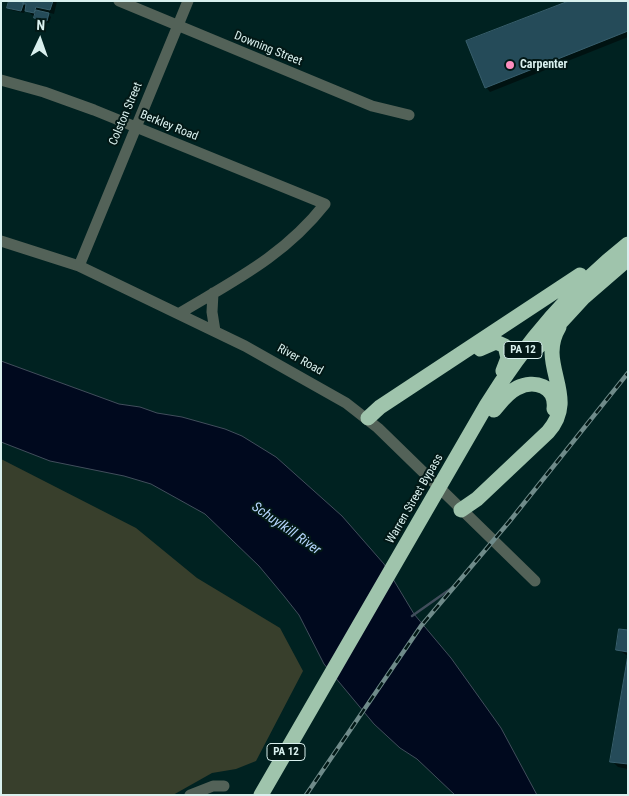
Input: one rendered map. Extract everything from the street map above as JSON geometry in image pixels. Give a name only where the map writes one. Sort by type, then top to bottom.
[{"type":"highway","name":"Warren Street Bypass","points":[[450,477],[528,359],[626,250]]},
{"type":"highway","name":"Warren Street Bypass","points":[[272,795],[314,713],[450,477],[496,388],[547,320],[590,275],[626,250]]},
{"type":"highway","points":[[368,418],[380,407],[626,250]]},
{"type":"highway","points":[[461,510],[477,499],[548,432],[556,422],[561,409],[561,398],[552,362],[552,349],[558,330],[570,311]]},
{"type":"highway","points":[[368,418],[383,412],[485,345],[496,342],[505,346],[508,354],[507,363],[496,388]]},
{"type":"highway","points":[[461,510],[473,494],[548,424],[553,413],[554,401],[551,392],[544,386],[529,384],[512,391],[494,410]]},
{"type":"highway","name":"Warren Street Bypass","points":[[261,795],[314,713]]},
{"type":"street","name":"Downing Street","points":[[119,1],[372,106],[409,115]]},
{"type":"street","name":"Colston Street","points":[[79,266],[188,1]]},
{"type":"street","name":"Berkley Road","points":[[1,80],[68,100],[325,204],[306,228],[276,254],[213,293]]},
{"type":"street","name":"River Road","points":[[1,241],[79,266],[180,313],[332,394],[368,418],[535,582]]},
{"type":"street","points":[[180,313],[213,293]]},
{"type":"street","points":[[213,293],[212,312],[215,331]]},
{"type":"street","points":[[190,795],[209,787],[224,786]]},
{"type":"green space","points":[[1,459],[136,528],[197,578],[280,628],[303,671],[256,761],[236,769],[212,773],[173,795],[1,795]]},
{"type":"water","name":"Schuylkill River","points":[[1,361],[119,404],[140,407],[157,413],[182,417],[225,429],[242,436],[276,457],[342,516],[384,564],[414,614],[451,658],[501,728],[537,795],[455,795],[417,759],[400,748],[374,724],[324,664],[299,615],[284,596],[259,566],[205,514],[151,484],[124,476],[50,461],[1,442]]},
{"type":"building","points":[[9,1],[24,2],[21,11],[7,8]]},
{"type":"building","points":[[24,1],[53,1],[50,10],[36,7],[34,13],[25,11],[26,4],[23,4]]},
{"type":"building","name":"Carpenter","points":[[569,1],[628,1],[628,31],[485,88],[466,41]]},
{"type":"building","points":[[36,10],[49,13],[47,21],[34,18]]},
{"type":"building","points":[[619,629],[628,630],[628,652],[616,650]]},
{"type":"building","points":[[628,655],[628,764],[610,762]]},
{"type":"waterway","points":[[412,616],[456,585]]},
{"type":"railway","points":[[306,795],[421,626],[509,522],[628,373]]},
{"type":"place","name":"Carpenter","points":[[510,65]]}]
